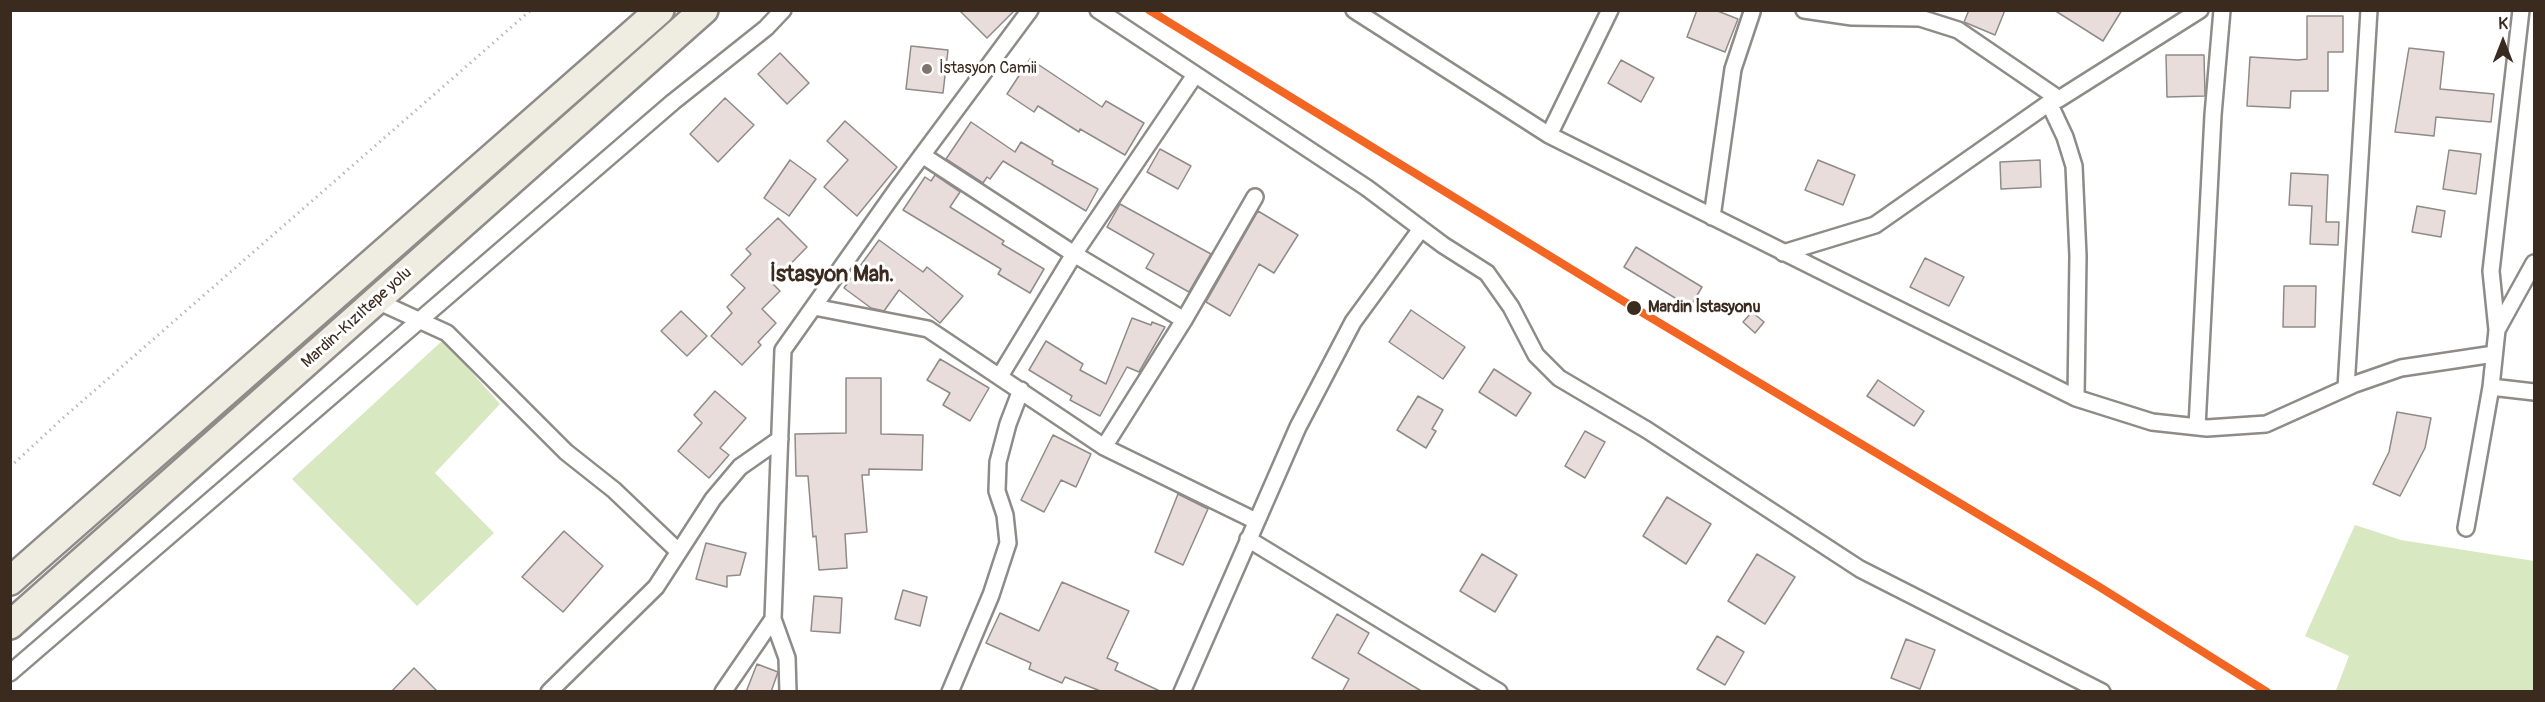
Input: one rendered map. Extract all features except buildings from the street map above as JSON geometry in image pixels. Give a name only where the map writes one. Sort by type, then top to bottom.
[{"type":"highway","name":"Mardin-Kızıltepe yolu","points":[[10,581],[660,10]]},
{"type":"highway","name":"Mardin-Kızıltepe yolu","points":[[10,625],[704,10]]},
{"type":"street","points":[[10,673],[673,102],[766,28],[783,10]]},
{"type":"street","points":[[788,692],[788,658],[773,619],[783,350],[922,155],[1030,10]]},
{"type":"street","points":[[1098,10],[1367,188],[1487,273],[1511,307],[1536,355],[1559,378],[1647,430],[1860,569],[2102,692]]},
{"type":"street","points":[[1354,10],[1549,135],[2076,398],[2152,422],[2197,427],[2266,424],[2346,388],[2402,368],[2494,354]]},
{"type":"street","points":[[1549,135],[1610,10]]},
{"type":"street","points":[[1804,10],[1852,17],[1920,18],[1958,30],[2054,101],[2074,166],[2078,256],[2076,398]]},
{"type":"street","points":[[1783,253],[1875,225],[2054,101],[2200,10]]},
{"type":"street","points":[[2197,427],[2213,115],[2222,10]]},
{"type":"street","points":[[2346,388],[2369,10]]},
{"type":"street","points":[[2466,528],[2491,387],[2496,330],[2491,271],[2520,10]]},
{"type":"street","points":[[1712,217],[1734,69],[1753,11]]},
{"type":"street","points":[[1000,376],[1074,254],[1195,75]]},
{"type":"street","points":[[922,155],[1074,254],[1184,320]]},
{"type":"street","points":[[1104,447],[1184,320],[1254,197]]},
{"type":"street","points":[[1182,692],[1298,427],[1353,322],[1421,228]]},
{"type":"street","points":[[2496,330],[2535,263]]},
{"type":"street","points":[[376,301],[447,333],[566,452],[614,490],[678,551]]},
{"type":"street","points":[[814,307],[928,329],[1104,447],[1256,521]]},
{"type":"street","points":[[2491,387],[2535,392]]},
{"type":"street","points":[[950,692],[991,595],[1008,543],[1005,515],[997,491],[998,462],[1008,424],[1021,390]]},
{"type":"street","points":[[549,692],[656,587],[713,499],[740,467],[780,439]]},
{"type":"street","points":[[1248,539],[1500,692]]},
{"type":"street","points":[[723,692],[773,619]]},
{"type":"path","points":[[10,467],[63,418],[531,10]]},
{"type":"green space","points":[[443,340],[500,404],[435,473],[494,533],[417,606],[292,479]]},
{"type":"green space","points":[[2355,525],[2401,540],[2534,561],[2534,691],[2336,690],[2349,656],[2305,636]]},
{"type":"transit line","points":[[1149,10],[1633,307],[2098,586],[2267,692]]},
{"type":"place","name":"İstasyon Camii","points":[[927,69]]},
{"type":"place","name":"Mardin İstasyonu","points":[[1634,308]]},
{"type":"district","name":"İstasyon Mah.","points":[[832,275]]}]
